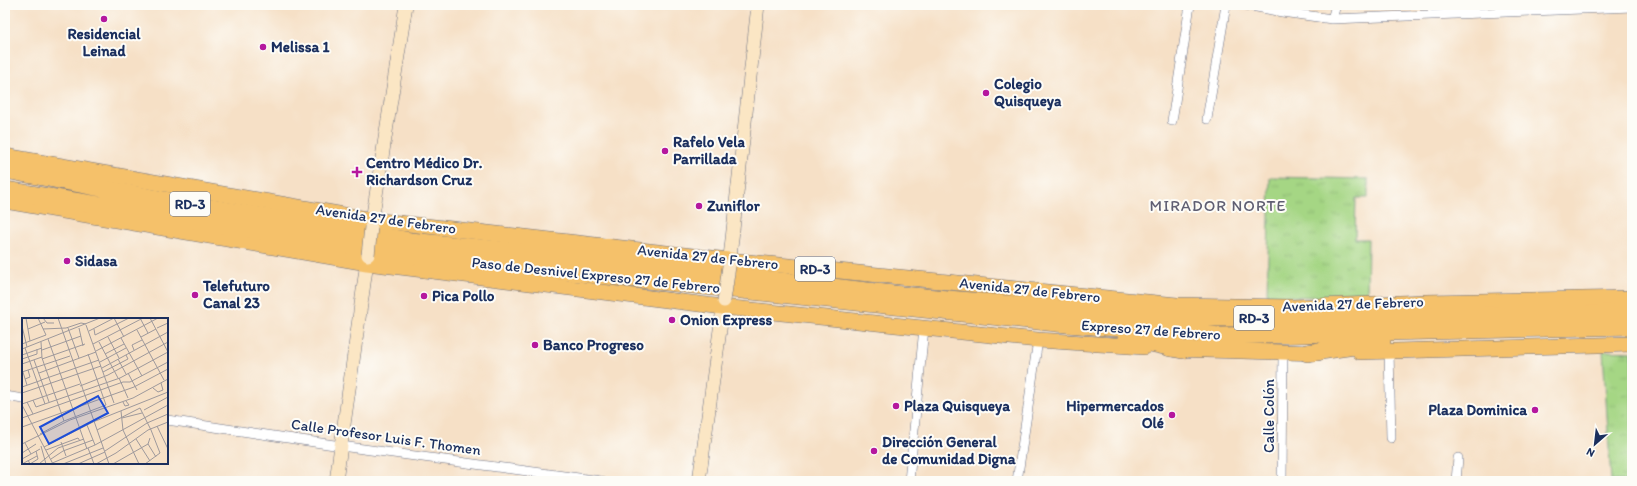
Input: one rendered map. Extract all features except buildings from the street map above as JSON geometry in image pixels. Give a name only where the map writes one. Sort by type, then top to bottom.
[{"type":"highway","name":"Paso de Desnivel Expreso 27 de Febrero","points":[[5,170],[410,241],[544,254],[901,301]]},
{"type":"highway","name":"Paso de Desnivel Expreso 27 de Febrero","points":[[5,190],[424,257],[901,301]]},
{"type":"highway","name":"Expreso 27 de Febrero","points":[[901,301],[1064,317],[1307,318],[1448,323]]},
{"type":"highway","points":[[1064,317],[1177,305]]},
{"type":"highway","points":[[1292,307],[1448,323]]},
{"type":"highway","name":"RD-3","points":[[1448,323],[1632,313]]},
{"type":"highway","points":[[1064,317],[1182,350]]},
{"type":"highway","points":[[1308,353],[1448,323]]},
{"type":"highway","name":"RD-3","points":[[1448,323],[1632,326]]},
{"type":"main road","name":"Avenida 27 de Febrero","points":[[5,156],[372,224],[729,263],[1177,305],[1292,307],[1426,302],[1632,298]]},
{"type":"main road","name":"RD-3","points":[[5,201],[367,259],[724,304],[1038,340],[1182,350],[1308,353],[1632,344]]},
{"type":"street","points":[[336,481],[372,224],[406,5]]},
{"type":"street","points":[[699,481],[724,304],[758,5]]},
{"type":"street","points":[[1172,121],[1190,5]]},
{"type":"street","points":[[1207,119],[1226,5]]},
{"type":"street","points":[[1246,5],[1282,12],[1332,18],[1632,7]]},
{"type":"street","points":[[1332,18],[1336,5]]},
{"type":"street","points":[[909,481],[924,328]]},
{"type":"street","points":[[1017,481],[1038,340]]},
{"type":"street","points":[[1389,351],[1391,438]]},
{"type":"street","name":"Calle Colón","points":[[1282,481],[1283,352]]},
{"type":"street","points":[[5,396],[22,399]]},
{"type":"street","name":"Calle Profesor Luis F. Thomen","points":[[168,420],[341,446],[601,481]]},
{"type":"street","points":[[1456,481],[1458,458]]},
{"type":"green space","points":[[1270,177],[1368,179],[1368,198],[1356,198],[1355,239],[1368,239],[1367,298],[1267,296]]},
{"type":"green space","points":[[1603,351],[1632,352],[1632,481],[1611,481]]},
{"type":"place","name":"Residencial Leinad","points":[[104,19]]},
{"type":"place","name":"Melissa 1","points":[[263,47]]},
{"type":"place","name":"Colegio Quisqueya","points":[[986,93]]},
{"type":"place","name":"Rafelo Vela Parrillada","points":[[665,151]]},
{"type":"place","name":"Centro Médico Dr. Richardson Cruz","points":[[357,172]]},
{"type":"place","name":"Zuniflor","points":[[699,206]]},
{"type":"place","name":"Sidasa","points":[[67,261]]},
{"type":"place","name":"Telefuturo Canal 23","points":[[195,295]]},
{"type":"place","name":"Pica Pollo","points":[[424,296]]},
{"type":"place","name":"Onion Express","points":[[672,320]]},
{"type":"place","name":"Banco Progreso","points":[[535,345]]},
{"type":"place","name":"Plaza Quisqueya","points":[[896,406]]},
{"type":"place","name":"Plaza Dominica","points":[[1535,410]]},
{"type":"place","name":"Hipermercados Olé","points":[[1172,415]]},
{"type":"place","name":"Dirección General de Comunidad Digna","points":[[874,451]]},
{"type":"district","name":"MIRADOR NORTE","points":[[1218,205]]}]
